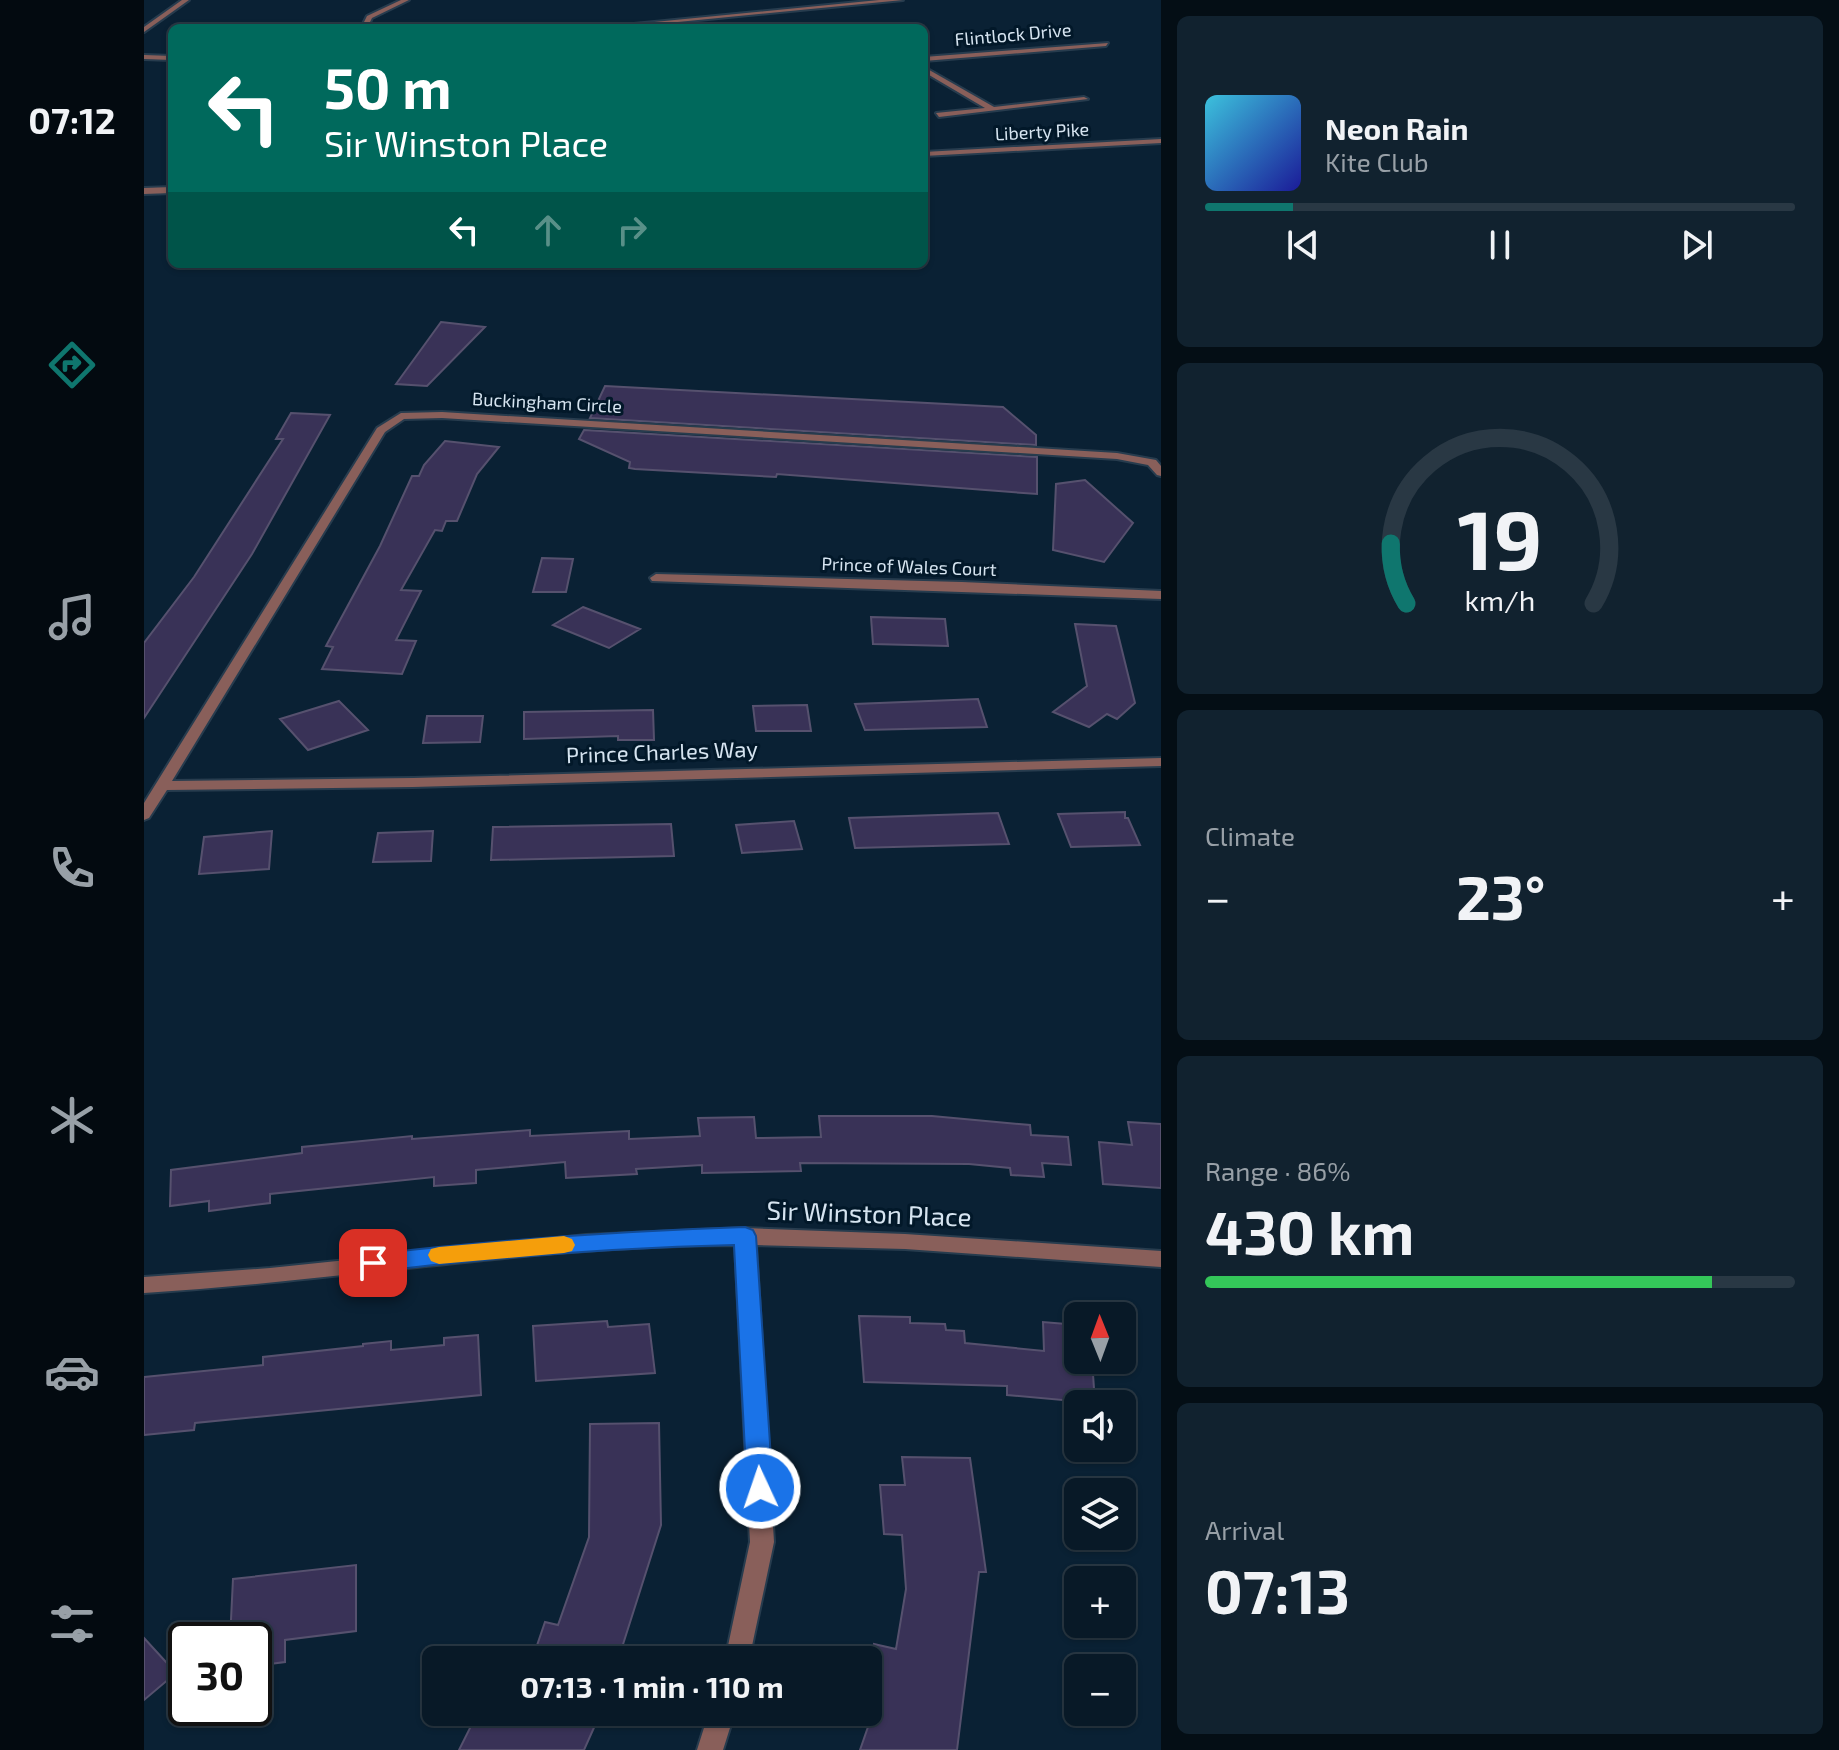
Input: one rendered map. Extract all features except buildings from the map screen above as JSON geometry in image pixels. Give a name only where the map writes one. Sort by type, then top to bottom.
[{"type":"street","points":[[144,30],[186,0]]},
{"type":"street","points":[[366,24],[369,17],[406,0]]},
{"type":"street","points":[[639,24],[900,0]]},
{"type":"street","name":"Flintlock Drive","points":[[928,59],[1106,44]]},
{"type":"street","points":[[144,57],[168,58]]},
{"type":"street","points":[[928,71],[992,109]]},
{"type":"street","points":[[939,115],[1084,99]]},
{"type":"street","name":"Liberty Pike","points":[[928,154],[1161,141]]},
{"type":"street","points":[[144,191],[168,190]]},
{"type":"street","name":"Buckingham Circle","points":[[144,815],[381,430],[401,416],[458,415],[1101,455],[1152,462],[1161,473]]},
{"type":"street","name":"Prince of Wales Court","points":[[656,578],[1161,595]]},
{"type":"street","name":"Prince Charles Way","points":[[164,786],[357,785],[923,765],[1161,762]]},
{"type":"street","points":[[740,1646],[762,1542],[745,1236]]},
{"type":"street","name":"Sir Winston Place","points":[[144,1285],[217,1282],[466,1252],[646,1239],[745,1236],[946,1241],[1161,1259]]},
{"type":"street","points":[[710,1750],[718,1726]]},
{"type":"slow traffic","points":[[439,1255],[564,1245]]},
{"type":"route","points":[[373,1263],[466,1252],[646,1239],[745,1236],[760,1488]]}]
